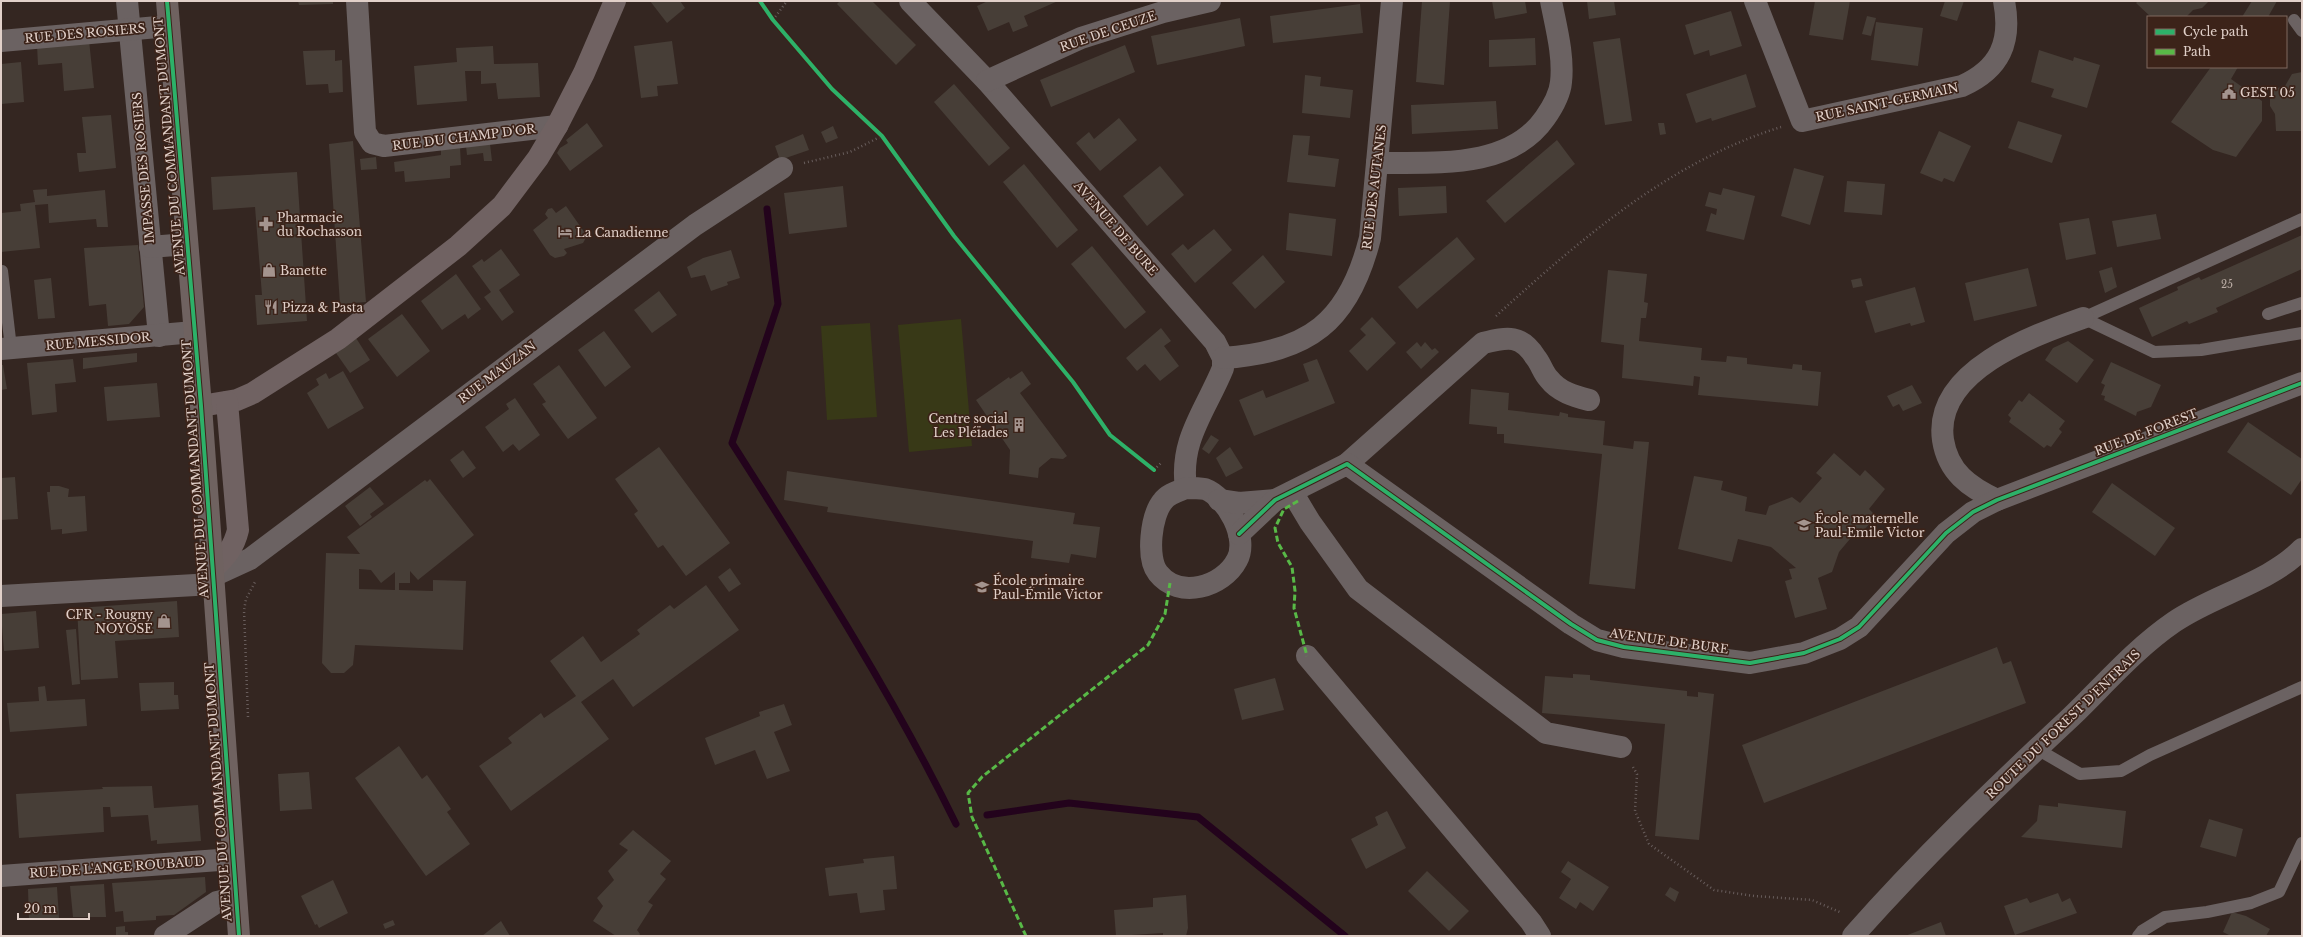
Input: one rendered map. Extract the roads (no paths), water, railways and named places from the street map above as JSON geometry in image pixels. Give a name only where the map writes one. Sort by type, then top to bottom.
[{"type":"main road","name":"AVENUE DU COMMANDANT DUMONT","points":[[167,1],[201,406],[238,936]]},
{"type":"main road","points":[[201,406],[237,400],[253,393],[338,338],[458,246],[502,206],[538,158],[557,126],[584,73],[615,1]]},
{"type":"main road","points":[[213,576],[235,542],[238,530],[227,402]]},
{"type":"street","name":"IMPASSE DES ROSIERS","points":[[128,1],[159,336]]},
{"type":"street","name":"RUE DU CHAMP D'OR","points":[[357,1],[365,132],[372,143],[384,146],[557,126]]},
{"type":"street","name":"AVENUE DE BURE","points":[[910,1],[987,81],[1203,327],[1215,342],[1223,358]]},
{"type":"street","name":"RUE DE CEUZE","points":[[987,81],[1081,38],[1163,12],[1210,1]]},
{"type":"street","name":"RUE DES AUTANES","points":[[1223,358],[1259,353],[1307,338],[1324,326],[1340,309],[1350,294],[1363,266],[1370,238],[1392,1]]},
{"type":"street","points":[[1377,163],[1453,162],[1490,156],[1515,145],[1536,131],[1552,109],[1561,84],[1561,63],[1552,1]]},
{"type":"street","name":"RUE SAINT-GERMAIN","points":[[1755,1],[1802,120],[1962,86],[1975,80],[1991,68],[2002,51],[2006,37],[2006,14],[2004,1]]},
{"type":"street","name":"RUE DES ROSIERS","points":[[1,41],[169,26]]},
{"type":"street","name":"RUE MAUZAN","points":[[213,576],[250,559],[682,235],[782,168]]},
{"type":"street","points":[[150,247],[187,244]]},
{"type":"street","points":[[1996,500],[1973,489],[1955,470],[1945,451],[1941,425],[1951,401],[1968,376],[2010,347],[2036,335],[2083,318]]},
{"type":"street","name":"RUE MESSIDOR","points":[[6,348],[194,332]]},
{"type":"street","points":[[1239,534],[1284,496],[1347,464],[1483,343],[1505,338],[1523,341],[1536,357],[1548,379],[1563,392],[1589,400]]},
{"type":"street","points":[[1186,488],[1185,458],[1188,441],[1223,368],[1223,358]]},
{"type":"street","name":"RUE DE FOREST","points":[[1996,500],[2302,383]]},
{"type":"street","name":"AVENUE DE BURE","points":[[1347,464],[1571,624],[1597,640],[1624,647],[1750,663],[1804,653],[1840,639],[1859,627],[1946,533],[1973,512],[1996,500]]},
{"type":"street","points":[[1186,488],[1205,489],[1219,500],[1233,516],[1239,534],[1240,550],[1238,558],[1232,569],[1211,584],[1197,588],[1183,588],[1170,583],[1157,572],[1152,546],[1152,521],[1163,500],[1174,492],[1186,488]]},
{"type":"street","points":[[1219,500],[1239,502],[1284,496]]},
{"type":"street","points":[[1284,496],[1310,522],[1358,589],[1546,733],[1621,748]]},
{"type":"street","name":"ROUTE DU FOREST D'ENTRAIS","points":[[1858,931],[1906,876],[1961,820],[2138,652],[2174,622],[2262,576],[2296,555],[2302,549]]},
{"type":"street","points":[[1,596],[213,576]]},
{"type":"street","points":[[1307,656],[1526,916],[1540,936]]},
{"type":"street","name":"RUE DE L'ANGE ROUBAUD","points":[[1,876],[232,859]]},
{"type":"street","points":[[165,936],[218,902],[235,898]]},
{"type":"lane","points":[[2294,20],[2302,31]]},
{"type":"lane","points":[[2083,318],[2302,219]]},
{"type":"lane","points":[[2,271],[6,348]]},
{"type":"lane","points":[[2268,314],[2302,303]]},
{"type":"lane","points":[[2083,318],[2154,352],[2201,350],[2302,333]]},
{"type":"lane","points":[[2037,749],[2080,774],[2121,771],[2150,755],[2302,687]]},
{"type":"lane","points":[[2138,936],[2142,930],[2165,917],[2206,912],[2251,903],[2279,892],[2302,843]]},
{"type":"waterway","points":[[767,209],[778,304],[732,443],[849,630],[905,726],[956,824]]},
{"type":"waterway","points":[[987,815],[1069,803],[1198,817],[1345,936]]},
{"type":"place","name":"GEST 05","points":[[2229,92]]},
{"type":"place","name":"Pharmacie du Rochasson","points":[[266,224]]},
{"type":"place","name":"La Canadienne","points":[[565,232]]},
{"type":"place","name":"Banette","points":[[269,270]]},
{"type":"place","name":"Pizza & Pasta","points":[[271,307]]},
{"type":"place","name":"Centre social Les Pléïades","points":[[1019,425]]},
{"type":"place","name":"École maternelle Paul-Emile Victor","points":[[1804,525]]},
{"type":"place","name":"École primaire Paul-Émile Victor","points":[[982,587]]},
{"type":"place","name":"CFR - Rougny NOYOSE","points":[[164,621]]}]
